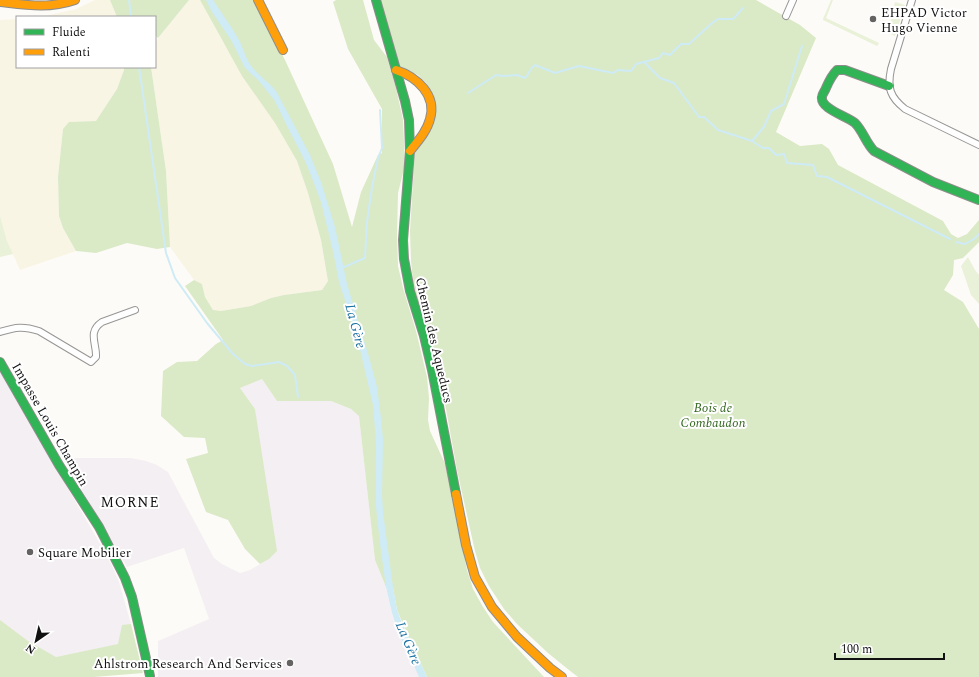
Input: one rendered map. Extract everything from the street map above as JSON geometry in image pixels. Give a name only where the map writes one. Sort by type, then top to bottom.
[{"type":"street","points":[[0,2],[50,6],[60,5],[75,0]]},
{"type":"street","points":[[258,0],[283,50]]},
{"type":"street","name":"Chemin des Aqueducs","points":[[376,0],[409,120],[410,151],[403,240],[404,259],[410,291],[424,336],[432,370],[466,545],[475,577],[492,607],[517,637],[550,668],[562,677]]},
{"type":"street","points":[[786,16],[793,0]]},
{"type":"street","points":[[912,0],[891,69],[889,86],[895,99],[905,109],[979,146]]},
{"type":"street","points":[[396,70],[404,72],[422,85],[428,94],[432,109],[427,126],[410,151]]},
{"type":"street","points":[[889,86],[845,70],[837,70],[832,75],[822,100],[828,108],[852,121],[868,146],[874,151],[933,182],[979,200]]},
{"type":"street","points":[[0,332],[15,327],[29,328],[39,331],[91,362],[96,357],[97,353],[94,331],[98,325],[102,322],[135,310]]},
{"type":"street","name":"Impasse Louis Champin","points":[[0,362],[59,465],[99,527],[125,578],[132,597],[150,676]]},
{"type":"shaded area","points":[[95,0],[110,0],[117,16],[45,16],[76,9]]},
{"type":"shaded area","points":[[189,0],[200,0],[224,44],[275,123],[297,161],[308,193],[321,240],[328,281],[322,290],[284,295],[271,298],[251,306],[221,311],[213,310],[205,297],[202,284],[194,280],[170,247],[166,171],[151,68],[156,68],[156,42]]},
{"type":"shaded area","points":[[16,19],[16,68],[124,68],[117,89],[96,121],[70,122],[63,129],[58,177],[59,216],[63,228],[76,251],[20,270],[7,241],[0,216],[0,20]]},
{"type":"shaded area","points":[[0,372],[99,542],[119,582],[131,624],[122,626],[119,644],[56,657],[28,641],[0,620]]},
{"type":"shaded area","points":[[262,379],[277,401],[331,401],[351,409],[359,415],[375,560],[386,587],[399,635],[419,677],[158,677],[158,641],[209,619],[184,548],[127,567],[63,458],[131,458],[157,465],[168,472],[214,558],[240,573],[250,570],[269,559],[255,409],[240,388]]},
{"type":"green space","points":[[110,0],[189,0],[158,38],[156,36],[156,16],[117,16]]},
{"type":"green space","points":[[200,0],[254,0],[285,60],[333,164],[352,227],[361,192],[378,155],[382,153],[382,109],[348,49],[333,2],[336,0],[363,0],[374,40],[387,57],[403,120],[405,165],[398,193],[398,266],[427,377],[429,398],[428,420],[430,431],[447,468],[467,570],[473,589],[493,622],[544,677],[427,677],[397,610],[393,588],[386,587],[375,560],[359,416],[351,409],[331,401],[277,401],[262,379],[240,388],[255,409],[277,551],[269,559],[260,564],[245,549],[228,520],[206,512],[186,459],[208,453],[205,438],[184,437],[161,416],[163,371],[177,362],[197,361],[216,344],[223,340],[185,286],[194,280],[202,284],[205,297],[213,310],[221,311],[251,306],[271,298],[284,295],[322,290],[328,281],[321,240],[308,193],[297,161],[275,123],[242,76]]},
{"type":"green space","name":"Bois de Combaudon","points":[[380,0],[756,0],[800,25],[816,38],[776,132],[800,146],[822,144],[829,149],[838,165],[943,221],[951,234],[958,238],[967,234],[979,220],[979,242],[963,258],[954,260],[953,275],[944,290],[963,302],[979,329],[979,677],[578,677],[548,653],[517,624],[504,609],[489,586],[480,568],[457,470],[433,348],[421,314],[413,281],[410,231],[415,147],[433,114],[436,104],[426,83],[418,75],[398,65]]},
{"type":"green space","points":[[831,0],[833,0],[826,18],[879,43],[877,46],[823,20]]},
{"type":"green space","points":[[895,2],[905,5],[895,36],[888,33]]},
{"type":"green space","points":[[124,68],[151,68],[166,171],[170,247],[157,249],[127,243],[96,253],[76,251],[63,228],[59,216],[58,177],[63,129],[69,122],[96,121],[117,89]]},
{"type":"green space","points":[[0,216],[7,241],[13,254],[0,257]]},
{"type":"green space","points":[[968,257],[979,275],[979,304],[971,295],[961,266]]},
{"type":"green space","points":[[0,620],[28,641],[56,657],[118,644],[122,625],[131,624],[143,673],[94,677],[0,677]]},
{"type":"water","name":"La Gère","points":[[206,0],[213,0],[237,36],[250,64],[276,91],[310,155],[321,182],[335,227],[347,284],[377,387],[383,440],[383,512],[397,610],[427,677],[419,677],[399,635],[386,587],[376,507],[376,442],[373,405],[357,337],[339,282],[321,202],[305,161],[275,101],[259,81],[245,68],[231,40],[212,12]]},
{"type":"waterway","points":[[129,0],[131,16]]},
{"type":"waterway","points":[[468,93],[496,75],[517,75],[525,78],[535,65],[555,73],[579,66],[613,73],[618,70],[631,71],[636,64],[659,58],[663,53],[670,55],[681,44],[689,44],[718,19],[733,19],[743,8]]},
{"type":"waterway","points":[[752,141],[764,127],[771,111],[784,104],[802,46]]},
{"type":"waterway","points":[[644,62],[660,78],[674,83],[699,117],[704,117],[718,130],[752,141],[763,148],[769,148],[776,155],[784,154],[787,163],[813,165],[817,176],[827,177],[950,239]]},
{"type":"waterway","points":[[139,68],[166,253],[175,278],[207,323],[233,354],[245,364],[252,366],[279,362],[287,366],[295,375],[298,397]]},
{"type":"waterway","points":[[342,268],[365,258],[367,222],[372,187],[378,158],[382,148],[380,110]]},
{"type":"waterway","points":[[956,242],[965,244],[979,234]]},
{"type":"traffic: fast","points":[[376,0],[409,120],[410,151],[403,240],[404,259],[410,291],[424,336],[432,370],[456,494]]},
{"type":"traffic: fast","points":[[889,86],[845,70],[837,70],[831,78],[822,97],[825,105],[829,109],[855,123],[874,151],[933,182],[979,200]]},
{"type":"traffic: fast","points":[[0,362],[59,465],[99,527],[125,578],[132,597],[150,676]]},
{"type":"traffic: slow","points":[[0,2],[28,5],[56,5],[75,0]]},
{"type":"traffic: slow","points":[[258,0],[283,50]]},
{"type":"traffic: slow","points":[[396,70],[418,82],[424,88],[431,102],[430,119],[427,128],[410,151]]},
{"type":"traffic: slow","points":[[456,494],[466,545],[475,577],[492,607],[517,637],[550,668],[562,677]]},
{"type":"place","name":"EHPAD Victor Hugo Vienne","points":[[873,19]]},
{"type":"place","name":"Square Mobilier","points":[[30,552]]},
{"type":"place","name":"Ahlstrom Research And Services","points":[[290,663]]},
{"type":"district","name":"MORNE","points":[[130,502]]}]
